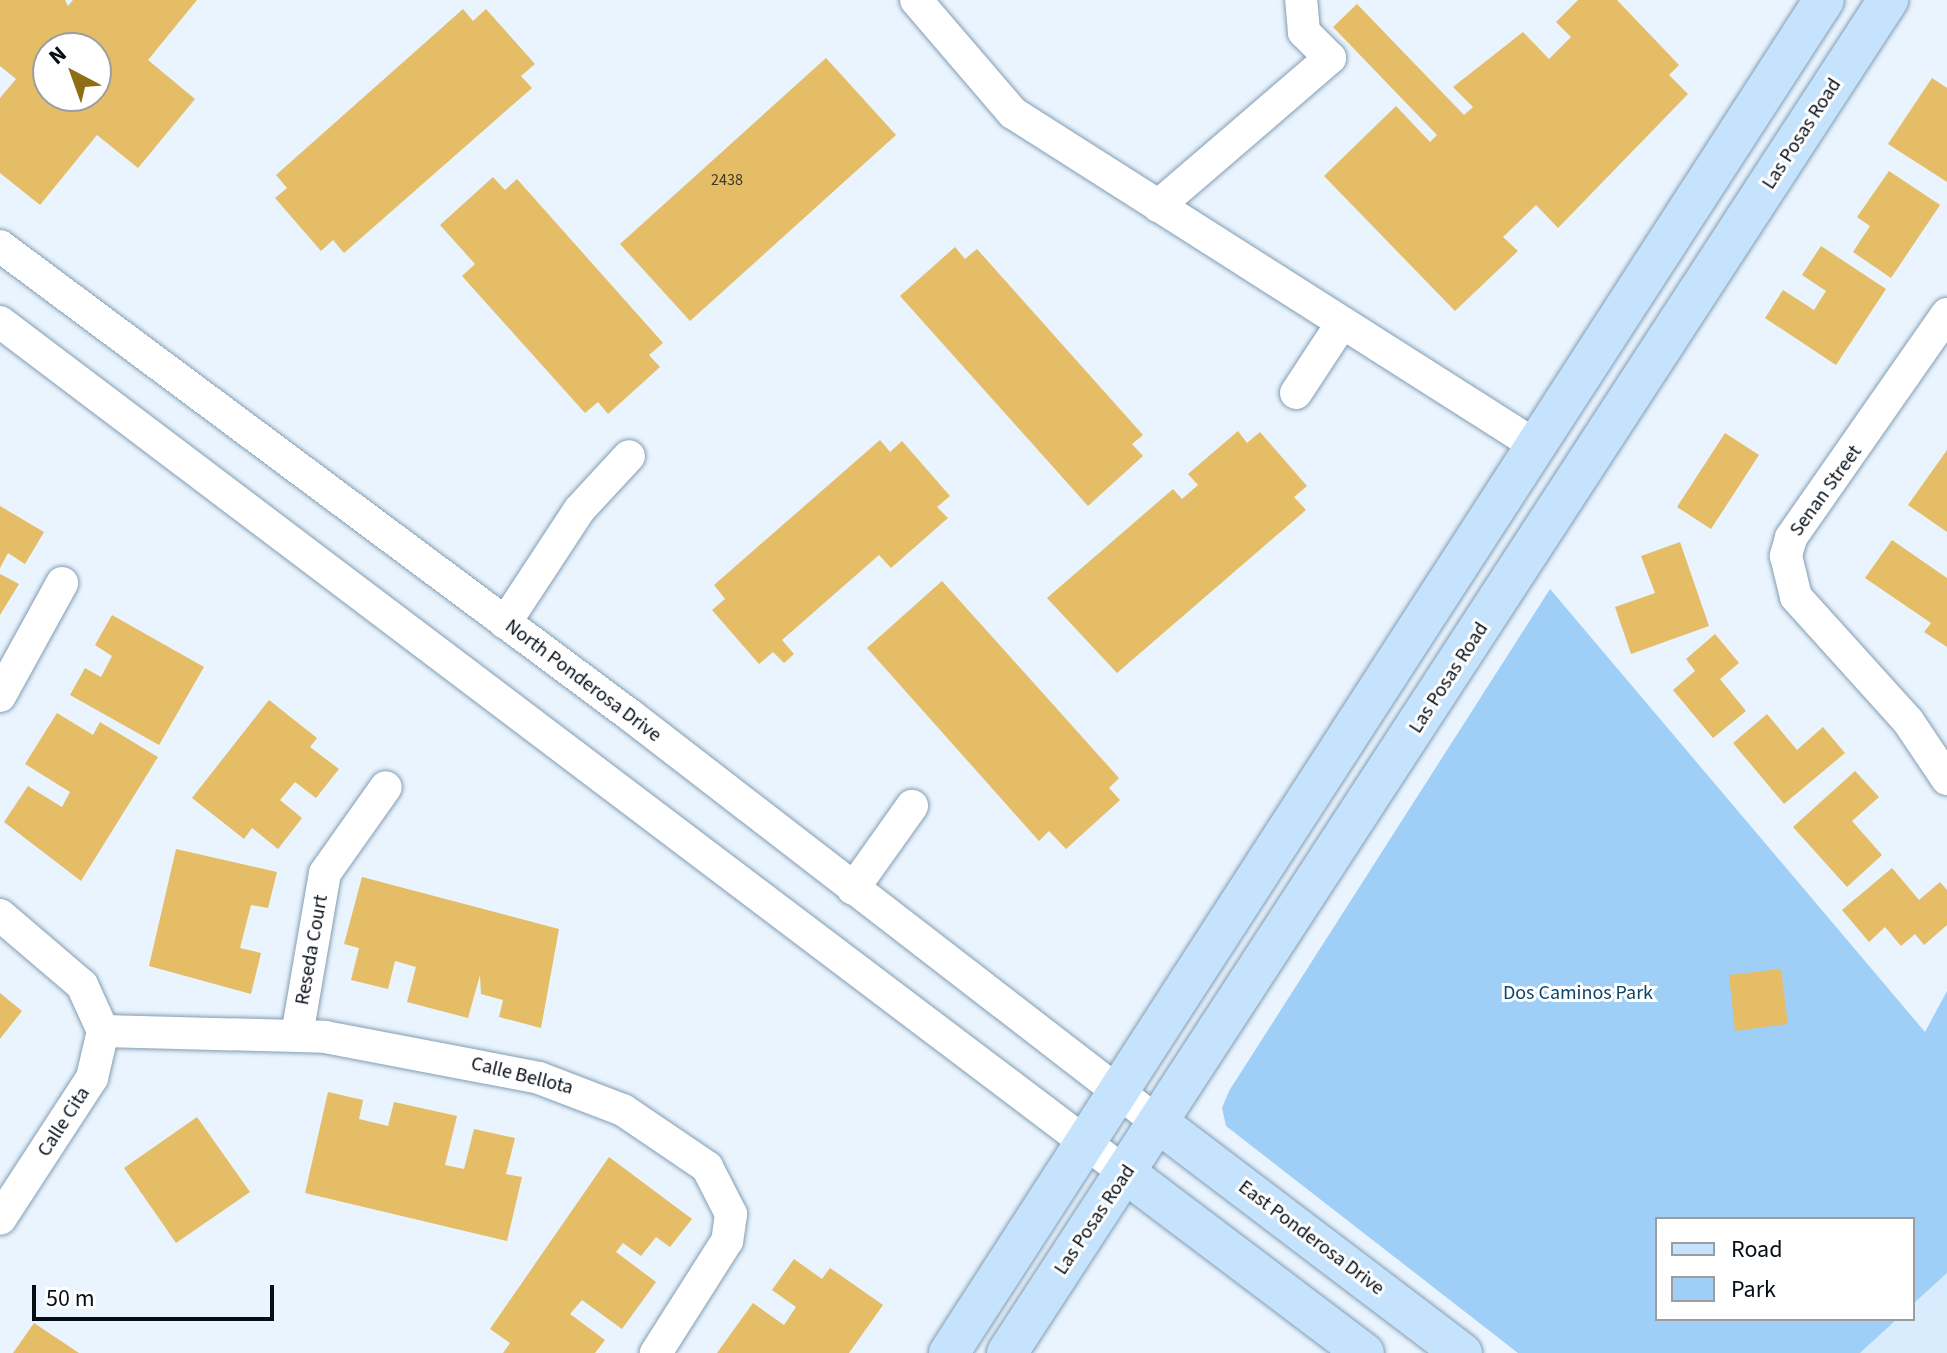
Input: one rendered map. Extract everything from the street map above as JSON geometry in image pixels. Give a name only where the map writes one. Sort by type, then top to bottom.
[{"type":"main road","points":[[949,1353],[1824,0]]},
{"type":"main road","name":"Las Posas Road","points":[[1007,1353],[1405,746],[1875,10]]},
{"type":"main road","points":[[1405,746],[1414,690],[1555,472],[1535,445]]},
{"type":"main road","name":"East Ponderosa Drive","points":[[1160,1124],[1462,1353]]},
{"type":"main road","points":[[1127,1174],[1364,1353]]},
{"type":"street","points":[[916,0],[1013,113],[1535,445]]},
{"type":"street","points":[[1158,206],[1330,58],[1304,32],[1301,0]]},
{"type":"street","name":"North Ponderosa Drive","points":[[0,246],[505,623],[1160,1124]]},
{"type":"street","name":"Senan Street","points":[[1947,314],[1791,538],[1786,556],[1796,597],[1908,721],[1947,779]]},
{"type":"street","points":[[0,322],[1127,1174]]},
{"type":"street","points":[[1296,393],[1342,323]]},
{"type":"street","points":[[505,623],[580,509],[629,456]]},
{"type":"street","points":[[0,696],[62,583]]},
{"type":"street","name":"Reseda Court","points":[[297,1035],[325,873],[386,787]]},
{"type":"street","points":[[853,889],[912,806]]},
{"type":"street","points":[[0,915],[82,985],[103,1031]]},
{"type":"street","name":"Calle Bellota","points":[[103,1031],[297,1035],[434,1056],[586,1092],[707,1167],[731,1214],[727,1241],[656,1353]]},
{"type":"street","name":"Calle Cita","points":[[0,1219],[92,1078],[103,1031]]},
{"type":"shaded area","points":[[1947,1273],[1947,1353],[1860,1353],[1895,1321],[1915,1321],[1915,1302]]},
{"type":"green space","name":"Dos Caminos Park","points":[[1550,589],[1925,1032],[1947,991],[1947,1273],[1915,1302],[1915,1217],[1655,1217],[1655,1321],[1895,1321],[1860,1353],[1518,1353],[1226,1126],[1222,1108],[1229,1091]]},
{"type":"building","points":[[0,0],[65,0],[68,6],[73,0],[197,0],[148,60],[195,99],[138,168],[97,135],[40,205],[0,173],[0,98],[16,79],[0,66]]},
{"type":"building","points":[[1578,0],[1617,0],[1679,65],[1669,75],[1688,94],[1558,228],[1536,205],[1503,237],[1518,251],[1455,311],[1324,176],[1396,106],[1430,142],[1437,135],[1333,27],[1357,4],[1464,115],[1473,107],[1453,87],[1523,32],[1549,59],[1571,37],[1556,22]]},
{"type":"building","points":[[463,9],[473,21],[486,9],[535,64],[521,76],[532,88],[344,253],[333,240],[321,251],[275,198],[287,188],[276,175]]},
{"type":"building","points":[[826,58],[896,135],[690,321],[620,244]]},
{"type":"building","points":[[1932,78],[1947,88],[1947,182],[1888,144]]},
{"type":"building","points":[[1889,171],[1940,205],[1891,278],[1853,252],[1870,226],[1857,217]]},
{"type":"building","points":[[493,177],[505,190],[517,179],[663,343],[649,355],[660,367],[608,414],[598,402],[585,413],[462,276],[475,264],[440,225]]},
{"type":"building","points":[[1821,246],[1886,289],[1836,365],[1765,318],[1783,290],[1814,310],[1826,291],[1802,275]]},
{"type":"building","points":[[955,247],[965,259],[977,249],[1143,435],[1132,444],[1143,456],[1088,506],[900,296]]},
{"type":"building","points":[[1238,431],[1247,443],[1260,432],[1307,486],[1294,497],[1306,510],[1117,673],[1047,598],[1173,489],[1182,499],[1198,485],[1188,474]]},
{"type":"building","points":[[1725,433],[1759,455],[1711,529],[1677,507]]},
{"type":"building","points":[[880,440],[890,452],[902,441],[950,496],[937,507],[948,518],[891,568],[879,555],[782,640],[794,654],[784,663],[773,652],[759,664],[712,610],[725,599],[714,585]]},
{"type":"building","points":[[1947,450],[1947,532],[1908,505]]},
{"type":"building","points":[[0,506],[44,532],[25,564],[8,553],[0,568]]},
{"type":"building","points":[[1892,540],[1947,578],[1947,647],[1924,632],[1931,623],[1865,578]]},
{"type":"building","points":[[1680,542],[1709,626],[1631,654],[1615,607],[1655,593],[1641,556]]},
{"type":"building","points":[[0,574],[19,584],[0,615]]},
{"type":"building","points":[[942,581],[1119,778],[1109,788],[1120,800],[1066,849],[1049,831],[1039,841],[867,648]]},
{"type":"building","points":[[112,615],[204,667],[159,745],[70,695],[85,668],[101,677],[112,656],[95,645]]},
{"type":"building","points":[[1715,634],[1739,663],[1720,679],[1746,711],[1713,738],[1673,690],[1695,671],[1686,659]]},
{"type":"building","points":[[269,700],[317,738],[310,747],[339,769],[316,798],[295,782],[280,800],[302,818],[278,849],[252,828],[244,839],[192,798]]},
{"type":"building","points":[[57,713],[93,735],[100,722],[158,757],[81,881],[4,822],[28,786],[62,807],[70,792],[25,764]]},
{"type":"building","points":[[1767,714],[1797,750],[1823,727],[1845,753],[1784,804],[1733,743]]},
{"type":"building","points":[[1855,771],[1879,797],[1852,821],[1882,855],[1847,887],[1793,827]]},
{"type":"building","points":[[176,849],[277,872],[268,908],[251,905],[240,948],[261,953],[251,994],[149,966]]},
{"type":"building","points":[[1892,868],[1919,900],[1940,882],[1947,890],[1947,925],[1924,945],[1915,934],[1901,946],[1885,927],[1869,942],[1842,910]]},
{"type":"building","points":[[362,877],[559,929],[541,1028],[499,1017],[503,1000],[481,994],[480,975],[468,1018],[407,1002],[416,967],[395,961],[388,989],[351,980],[359,948],[344,944]]},
{"type":"building","points":[[1781,969],[1788,1024],[1735,1031],[1729,975]]},
{"type":"building","points":[[0,993],[22,1011],[0,1039]]},
{"type":"building","points":[[328,1092],[363,1100],[359,1119],[388,1126],[394,1102],[457,1116],[445,1165],[464,1169],[474,1129],[515,1138],[506,1174],[522,1177],[507,1241],[305,1193]]},
{"type":"building","points":[[197,1117],[250,1192],[176,1243],[124,1168]]},
{"type":"building","points":[[609,1157],[692,1219],[670,1247],[656,1237],[641,1256],[623,1243],[616,1252],[656,1282],[622,1329],[582,1300],[570,1314],[605,1340],[595,1353],[503,1353],[510,1343],[490,1329]]},
{"type":"building","points":[[794,1259],[822,1279],[830,1268],[883,1305],[849,1353],[717,1353],[753,1303],[784,1325],[796,1307],[772,1290]]},
{"type":"building","points":[[34,1323],[79,1353],[13,1353]]}]
